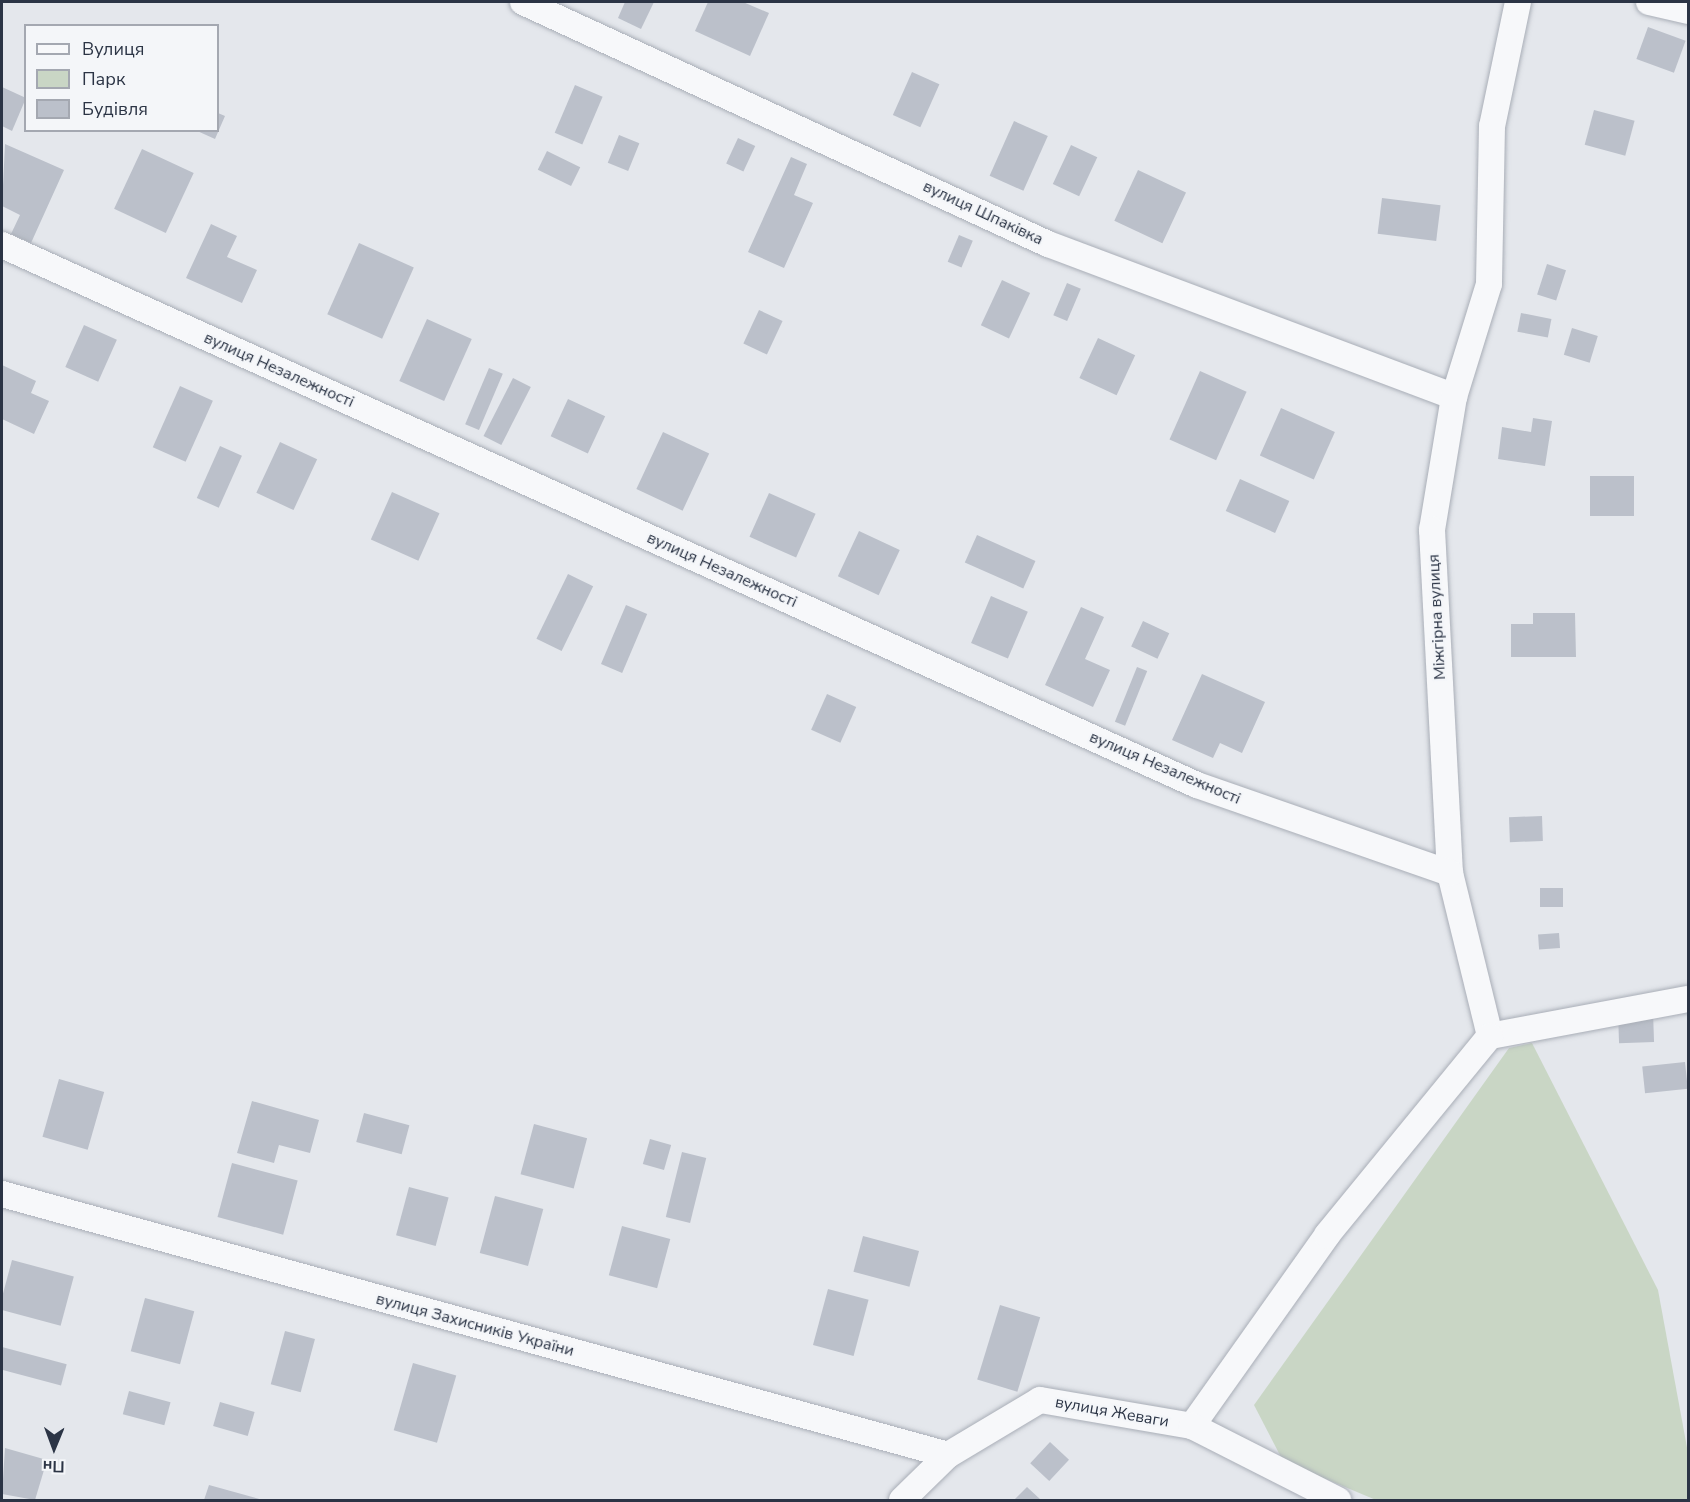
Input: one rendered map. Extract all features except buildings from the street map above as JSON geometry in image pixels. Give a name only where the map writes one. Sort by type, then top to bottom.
[{"type":"street","name":"вулиця Шпаківка","points":[[523,2],[1048,244],[1454,397]]},
{"type":"street","name":"Міжгірна вулиця","points":[[1490,1036],[1450,873],[1432,530],[1454,397],[1489,284],[1492,126],[1518,2]]},
{"type":"street","points":[[1649,2],[1689,11]]},
{"type":"street","name":"вулиця Незалежності","points":[[2,245],[1197,785],[1450,873]]},
{"type":"street","points":[[1192,1426],[1327,1235],[1490,1036],[1689,999]]},
{"type":"street","name":"вулиця Захисників України","points":[[2,1194],[948,1455]]},
{"type":"street","name":"вулиця Жеваги","points":[[902,1500],[948,1455],[1040,1400],[1192,1426],[1338,1500]]},
{"type":"green space","points":[[1532,1043],[1658,1290],[1688,1453],[1688,1500],[1376,1500],[1283,1461],[1254,1405],[1509,1048]]}]
